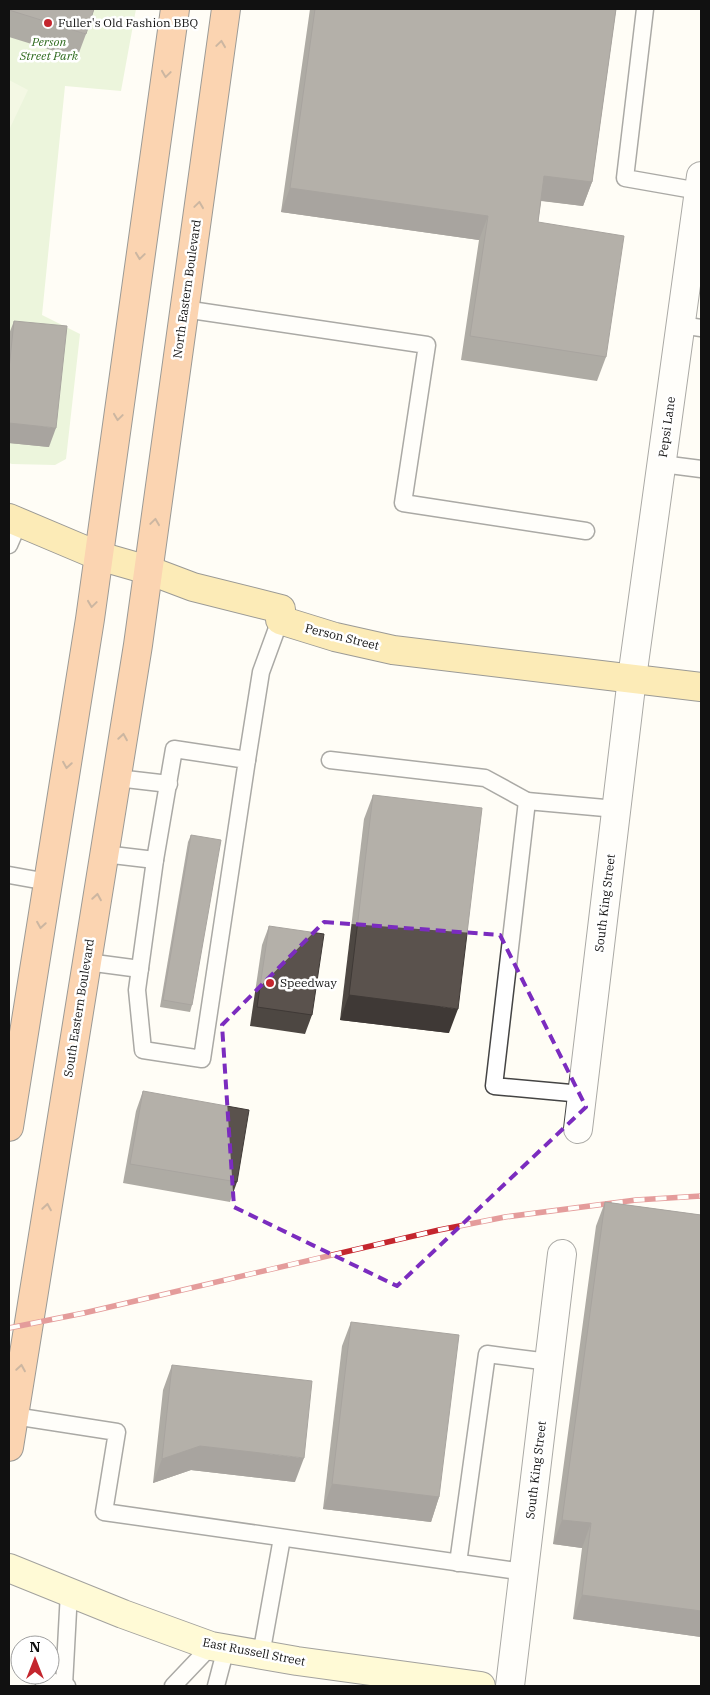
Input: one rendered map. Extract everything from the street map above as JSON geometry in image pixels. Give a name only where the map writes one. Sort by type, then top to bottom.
[{"type":"highway","points":[[9,1127],[99,556],[175,9]]},
{"type":"highway","name":"North Eastern Boulevard","points":[[148,570],[226,9]]},
{"type":"highway","name":"South Eastern Boulevard","points":[[9,1447],[117,778],[148,570]]},
{"type":"main road","points":[[12,528],[148,570],[193,587],[281,609],[280,620]]},
{"type":"main road","name":"Person Street","points":[[280,620],[335,637],[393,650],[701,687]]},
{"type":"street","name":"Pepsi Lane","points":[[632,678],[662,464],[691,326],[700,183]]},
{"type":"street","name":"South King Street","points":[[578,1129],[632,678]]},
{"type":"street","name":"South King Street","points":[[510,1686],[562,1254]]},
{"type":"street","name":"East Russell Street","points":[[9,1568],[123,1614],[219,1647],[386,1680],[481,1686]]},
{"type":"lane","points":[[645,9],[625,178],[700,183]]},
{"type":"lane","points":[[184,309],[427,345],[403,503],[586,531]]},
{"type":"lane","points":[[662,464],[701,469]]},
{"type":"lane","points":[[247,760],[174,749],[155,860],[137,990],[143,1050],[202,1059],[261,672],[280,620]]},
{"type":"lane","points":[[330,760],[485,778],[527,801],[616,809]]},
{"type":"lane","points":[[117,778],[169,784]]},
{"type":"lane","points":[[527,801],[494,1086],[582,1094]]},
{"type":"lane","points":[[104,854],[155,860]]},
{"type":"lane","points":[[9,875],[48,882]]},
{"type":"lane","points":[[87,962],[140,969]]},
{"type":"lane","points":[[458,1563],[487,1354],[549,1362]]},
{"type":"lane","points":[[14,1416],[116,1432],[104,1512],[524,1572]]},
{"type":"lane","points":[[261,1655],[282,1538]]},
{"type":"lane","points":[[44,1686],[45,1679],[66,1686],[69,1592]]},
{"type":"lane","points":[[173,1686],[219,1647]]},
{"type":"lane","points":[[216,1686],[219,1647]]},
{"type":"highlighted area","points":[[324,922],[500,935],[586,1107],[397,1286],[234,1207],[222,1025]]},
{"type":"green space","name":"Person Street Park","points":[[9,9],[136,9],[121,91],[65,86],[42,315],[80,334],[66,459],[55,465],[9,463]]},
{"type":"green space","points":[[9,80],[28,90],[9,130]]},
{"type":"building","points":[[9,9],[94,9],[86,34]]},
{"type":"building","points":[[315,9],[616,9],[592,182],[544,176],[538,222],[624,236],[606,357],[470,336],[488,216],[290,188]]},
{"type":"building","points":[[14,321],[67,326],[56,428],[9,423],[9,369]]},
{"type":"building","points":[[373,795],[482,808],[458,1009],[349,995]]},
{"type":"building","points":[[191,835],[221,840],[192,1005],[163,1000]]},
{"type":"building","points":[[269,926],[324,934],[312,1015],[257,1007]]},
{"type":"building","points":[[143,1091],[249,1110],[237,1182],[130,1164]]},
{"type":"building","points":[[605,1202],[701,1215],[701,1611],[582,1595],[591,1523],[562,1520]]},
{"type":"building","points":[[351,1322],[459,1335],[439,1497],[332,1484]]},
{"type":"building","points":[[172,1365],[312,1381],[304,1458],[200,1446],[162,1459]]},
{"type":"railway","points":[[9,1328],[84,1313],[439,1230],[505,1217],[636,1200],[701,1196]]},
{"type":"place","name":"Fuller's Old Fashion BBQ","points":[[48,23]]},
{"type":"place","name":"Speedway","points":[[270,983]]}]
